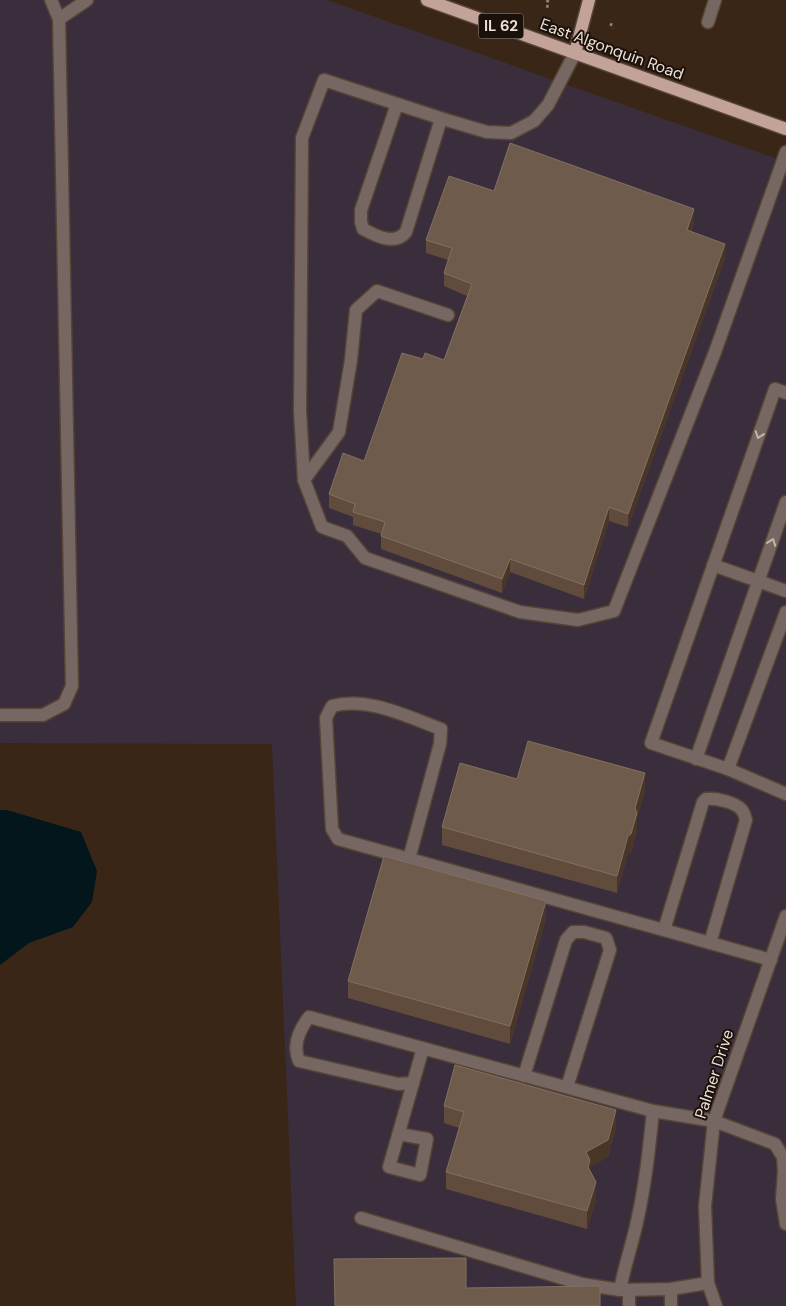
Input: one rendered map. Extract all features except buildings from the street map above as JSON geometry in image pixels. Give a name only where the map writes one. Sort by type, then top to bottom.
[{"type":"main road","name":"East Algonquin Road","points":[[427,0],[786,130]]},
{"type":"main road","points":[[575,53],[589,0]]},
{"type":"street","points":[[0,715],[43,715],[64,704],[72,686],[59,19],[51,0]]},
{"type":"street","points":[[59,19],[87,0]]},
{"type":"street","points":[[708,22],[715,0]]},
{"type":"street","points":[[575,53],[548,105],[534,121],[511,132],[487,132],[441,119],[324,80],[302,138],[300,411],[304,480],[322,526],[347,536],[365,558],[520,612],[578,620],[614,611],[715,352],[786,152]]},
{"type":"street","points":[[397,104],[361,210],[363,229],[374,235],[395,240],[401,238],[406,232],[441,119]]},
{"type":"street","points":[[304,480],[339,432],[351,360],[356,310],[377,291],[448,315]]},
{"type":"street","points":[[780,391],[723,536],[651,743],[728,769],[786,794]]},
{"type":"street","points":[[696,759],[786,502]]},
{"type":"street","points":[[713,565],[786,591]]},
{"type":"street","points":[[728,769],[786,612]]},
{"type":"street","points":[[409,858],[440,744],[441,729],[368,704],[345,702],[332,706],[326,718],[332,829],[338,839],[770,960]]},
{"type":"street","points":[[664,930],[703,802],[706,799],[722,800],[740,807],[744,812],[746,820],[710,943]]},
{"type":"street","name":"Palmer Drive","points":[[716,1306],[708,1283],[705,1206],[714,1121],[786,916]]},
{"type":"street","points":[[524,1076],[566,940],[573,932],[584,932],[606,938],[610,950],[567,1088]]},
{"type":"street","points":[[413,1083],[398,1084],[299,1061],[295,1051],[300,1028],[309,1017],[653,1111],[714,1121],[775,1144],[783,1157],[782,1199],[786,1224]]},
{"type":"street","points":[[399,1134],[423,1048]]},
{"type":"street","points":[[629,1306],[625,1290],[624,1268],[636,1227],[647,1170],[653,1111]]},
{"type":"street","points":[[361,1218],[582,1284],[625,1290],[671,1289],[708,1283]]},
{"type":"street","points":[[671,1289],[671,1306]]},
{"type":"path","points":[[548,0],[546,6],[550,7]]},
{"type":"path","points":[[610,24],[614,26],[613,28]]},
{"type":"shaded area","points":[[0,0],[327,0],[786,162],[786,1306],[296,1306],[272,744],[0,743]]},
{"type":"shaded area","points":[[0,810],[7,810],[81,832],[97,871],[92,902],[73,927],[29,943],[0,965]]}]
